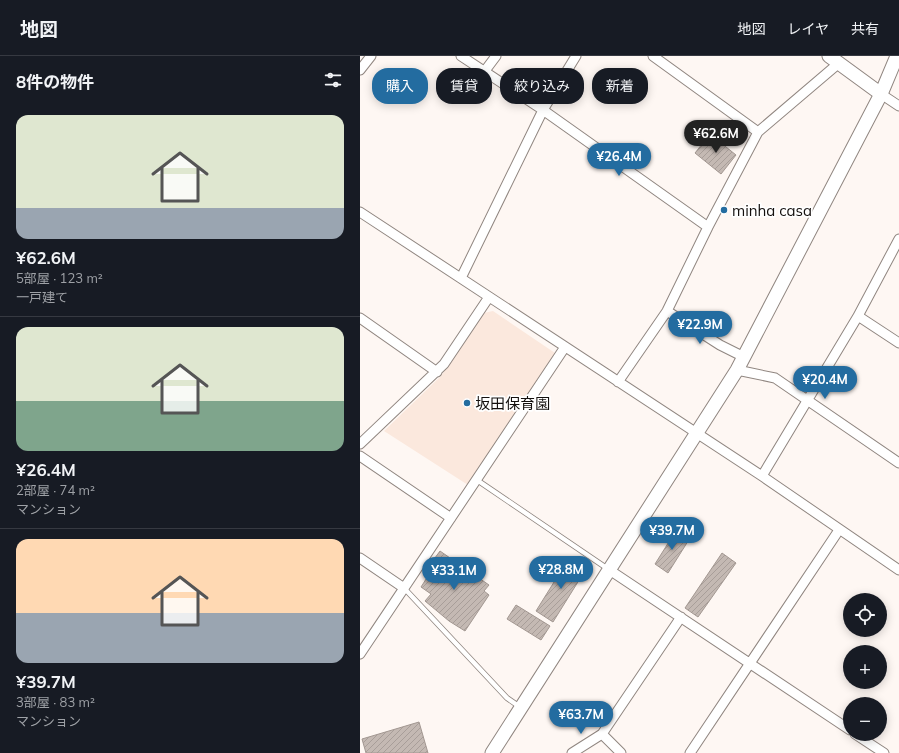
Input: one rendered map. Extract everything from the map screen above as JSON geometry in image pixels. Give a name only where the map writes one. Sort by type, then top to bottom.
[{"type":"street","points":[[360,70],[371,56]]},
{"type":"street","points":[[461,56],[478,68]]},
{"type":"street","points":[[487,68],[496,56]]},
{"type":"street","points":[[461,278],[543,110],[576,56]]},
{"type":"street","points":[[652,56],[758,132]]},
{"type":"street","points":[[492,753],[608,569],[737,370],[881,94],[897,56]]},
{"type":"street","points":[[618,382],[667,311],[708,227],[758,132],[834,59],[899,106]]},
{"type":"street","points":[[492,77],[543,110],[708,227]]},
{"type":"street","points":[[360,212],[762,476],[896,568],[899,558]]},
{"type":"street","points":[[762,476],[858,316],[899,239]]},
{"type":"street","points":[[360,444],[437,372],[489,297]]},
{"type":"street","points":[[667,311],[720,345],[744,356]]},
{"type":"street","points":[[858,316],[899,344]]},
{"type":"street","points":[[360,318],[437,372]]},
{"type":"street","points":[[360,654],[565,347]]},
{"type":"street","points":[[737,370],[776,378],[899,463]]},
{"type":"street","points":[[360,456],[451,518]]},
{"type":"street","points":[[690,753],[839,530]]},
{"type":"street","points":[[360,558],[404,588]]},
{"type":"street","points":[[608,569],[843,725]]},
{"type":"street","points":[[572,753],[602,734],[681,618]]},
{"type":"street","points":[[602,734],[621,753]]},
{"type":"street","points":[[866,741],[884,753]]},
{"type":"lane","points":[[477,480],[608,569]]},
{"type":"lane","points":[[404,588],[507,698],[520,708]]},
{"type":"shaded area","name":"坂田保育園","points":[[493,311],[555,353],[468,485],[384,431],[441,376],[484,313]]},
{"type":"building","points":[[710,134],[736,155],[721,174],[695,153]]},
{"type":"building","points":[[677,529],[690,538],[668,573],[655,564]]},
{"type":"building","points":[[440,551],[489,585],[484,591],[489,595],[465,631],[449,621],[425,601],[431,594],[421,587],[428,576],[424,573]]},
{"type":"building","points":[[722,553],[736,563],[698,617],[685,608]]},
{"type":"building","points":[[569,558],[586,569],[553,622],[536,611]]},
{"type":"building","points":[[516,605],[550,626],[541,640],[507,619]]},
{"type":"building","points":[[419,722],[428,753],[366,753],[362,739]]},
{"type":"place","name":"minha casa","points":[[724,210]]},
{"type":"place","name":"坂田保育園","points":[[467,403]]}]
